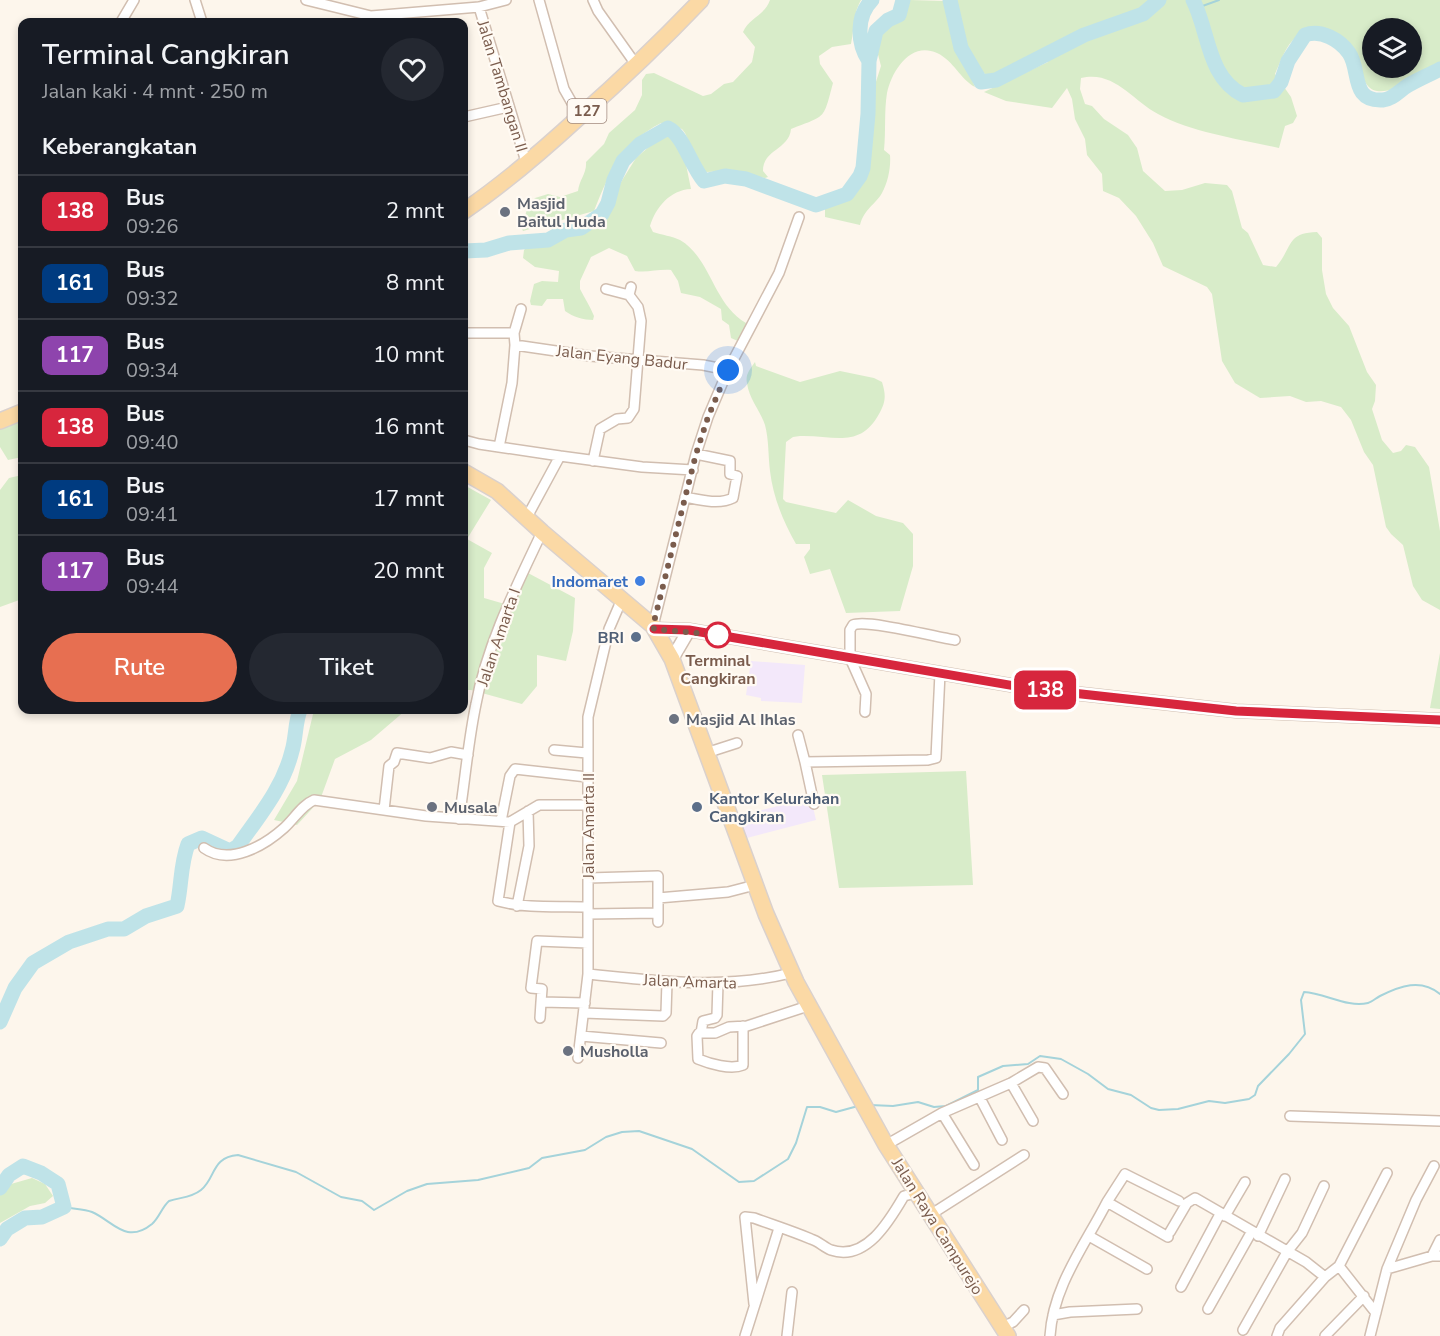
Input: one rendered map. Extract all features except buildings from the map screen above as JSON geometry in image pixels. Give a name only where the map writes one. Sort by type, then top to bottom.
[{"type":"main road","name":"127","points":[[468,208],[527,165],[637,66],[700,0]]},
{"type":"main road","points":[[0,421],[18,414]]},
{"type":"main road","name":"Jalan Raya Campurejo","points":[[468,474],[497,491],[653,627],[672,659],[755,885],[791,973],[886,1144],[1005,1331]]},
{"type":"street","points":[[124,18],[134,0]]},
{"type":"street","points":[[195,0],[201,18]]},
{"type":"street","points":[[306,0],[328,4],[368,18]]},
{"type":"street","points":[[380,18],[479,7],[506,0]]},
{"type":"street","points":[[539,0],[564,89],[580,117]]},
{"type":"street","points":[[593,0],[637,66]]},
{"type":"street","name":"Jalan Tambangan II","points":[[479,7],[527,165]]},
{"type":"street","points":[[468,116],[508,107]]},
{"type":"street","points":[[800,217],[779,273],[728,370],[708,417],[696,454],[653,627],[689,630],[1027,688],[1236,711],[1440,720]]},
{"type":"street","points":[[593,461],[600,429],[617,419],[628,418],[634,410],[640,360],[641,321],[638,307],[630,291],[606,289]]},
{"type":"street","points":[[499,447],[512,383],[514,333],[521,309]]},
{"type":"street","points":[[468,333],[514,333]]},
{"type":"street","name":"Jalan Eyang Badur","points":[[515,345],[590,356],[703,365],[728,370]]},
{"type":"street","points":[[468,441],[593,461],[693,470]]},
{"type":"street","points":[[685,497],[704,501],[728,501],[733,498],[737,477],[730,474],[730,461],[696,454]]},
{"type":"street","points":[[527,517],[560,456]]},
{"type":"street","name":"Jalan Amarta I","points":[[459,819],[476,703],[493,646],[514,589],[542,532]]},
{"type":"street","name":"Jalan Amarta II","points":[[578,1058],[588,974],[588,717],[609,629],[622,599]]},
{"type":"street","points":[[865,712],[866,694],[849,658],[850,630],[855,624],[955,640]]},
{"type":"street","points":[[672,659],[689,630]]},
{"type":"street","points":[[804,762],[936,758],[940,673]]},
{"type":"street","points":[[798,735],[814,804]]},
{"type":"street","points":[[706,753],[737,743]]},
{"type":"street","points":[[554,750],[587,753]]},
{"type":"street","points":[[384,810],[389,766],[394,762],[397,753],[429,758],[451,752],[468,755]]},
{"type":"street","points":[[587,777],[515,769],[510,776],[497,901],[517,906],[658,918],[658,871],[588,878]]},
{"type":"street","points":[[204,848],[224,855],[237,854],[253,848],[283,829],[307,803],[314,800],[459,819],[506,821],[539,805],[587,805]]},
{"type":"street","points":[[517,906],[530,846],[528,811]]},
{"type":"street","points":[[658,898],[728,892],[755,885]]},
{"type":"street","points":[[540,1018],[542,989],[531,988],[536,942],[588,943]]},
{"type":"street","name":"Jalan Amarta","points":[[588,974],[667,982],[718,983],[761,980],[791,973]]},
{"type":"street","points":[[541,1002],[663,1016],[666,1013],[667,982]]},
{"type":"street","points":[[718,983],[717,1015],[715,1018],[703,1021],[701,1033],[697,1036],[699,1060],[738,1067],[744,1064],[743,1026]]},
{"type":"street","points":[[701,1033],[715,1033],[726,1027],[743,1026],[808,1006]]},
{"type":"street","points":[[581,1036],[660,1043]]},
{"type":"street","points":[[886,1144],[942,1113],[980,1098],[1038,1067],[1043,1067],[1063,1094]]},
{"type":"street","points":[[1011,1083],[1034,1120]]},
{"type":"street","points":[[980,1098],[1002,1140]]},
{"type":"street","points":[[942,1113],[974,1165]]},
{"type":"street","points":[[1290,1116],[1440,1121]]},
{"type":"street","points":[[930,1215],[1024,1155]]},
{"type":"street","points":[[1370,1336],[1387,1269],[1416,1200],[1434,1166]]},
{"type":"street","points":[[1277,1336],[1280,1328],[1325,1277],[1339,1266],[1387,1173]]},
{"type":"street","points":[[1050,1336],[1053,1315],[1065,1278],[1125,1174],[1179,1202]]},
{"type":"street","points":[[1208,1309],[1286,1179]]},
{"type":"street","points":[[1181,1287],[1245,1182]]},
{"type":"street","points":[[1243,1330],[1287,1252],[1307,1223],[1324,1186]]},
{"type":"street","points":[[754,1304],[744,1219],[748,1216],[813,1240],[832,1251],[849,1251],[863,1246],[877,1236],[904,1196],[916,1193]]},
{"type":"street","points":[[1107,1202],[1169,1235],[1191,1199],[1195,1198],[1306,1262],[1325,1277]]},
{"type":"street","points":[[745,1336],[779,1228]]},
{"type":"street","points":[[1089,1236],[1147,1269]]},
{"type":"street","points":[[1387,1269],[1436,1256],[1440,1240]]},
{"type":"street","points":[[1339,1266],[1376,1313]]},
{"type":"street","points":[[787,1336],[792,1292]]},
{"type":"street","points":[[1325,1336],[1364,1296]]},
{"type":"street","points":[[1005,1331],[1024,1310]]},
{"type":"street","points":[[1053,1315],[1070,1312],[1137,1310]]},
{"type":"shaded area","points":[[751,661],[805,665],[802,703],[761,701],[761,698],[746,695]]},
{"type":"shaded area","points":[[811,798],[816,820],[743,839],[737,816]]},
{"type":"green space","points":[[770,0],[861,0],[855,17],[851,44],[832,47],[819,56],[820,64],[833,83],[825,110],[817,118],[791,129],[786,141],[767,158],[764,164],[763,171],[768,177],[729,171],[706,172],[700,166],[682,129],[661,123],[627,149],[612,171],[594,211],[523,231],[521,227],[527,210],[535,198],[548,194],[560,197],[578,191],[586,162],[604,144],[609,133],[635,110],[642,95],[642,80],[646,74],[654,73],[703,96],[711,94],[724,84],[733,82],[752,62],[755,47],[743,32],[749,23],[765,9]]},
{"type":"green space","points":[[910,0],[945,1],[953,37],[975,87],[937,53],[928,50],[919,51],[904,60],[893,75],[887,93],[884,150],[890,155],[890,164],[882,193],[864,215],[860,225],[825,217],[825,209],[855,191],[864,176],[869,150],[867,125],[881,66],[875,43],[885,28],[903,19]]},
{"type":"green space","points":[[956,0],[1440,0],[1440,64],[1422,74],[1422,18],[1362,18],[1362,76],[1350,51],[1334,35],[1310,31],[1296,37],[1286,50],[1275,74],[1291,97],[1297,116],[1293,123],[1285,126],[1279,148],[1217,135],[1172,121],[1158,114],[1113,82],[1103,78],[1081,78],[1080,89],[1085,104],[1092,106],[1104,119],[1128,135],[1137,148],[1143,171],[1165,191],[1182,190],[1205,183],[1227,185],[1232,191],[1242,228],[1248,233],[1263,265],[1276,267],[1291,242],[1300,235],[1317,232],[1322,238],[1322,270],[1326,294],[1333,308],[1349,326],[1367,372],[1376,385],[1372,409],[1382,440],[1393,453],[1401,451],[1406,445],[1415,447],[1429,467],[1440,531],[1440,610],[1422,600],[1413,586],[1403,545],[1386,527],[1373,465],[1364,452],[1351,420],[1341,407],[1321,401],[1306,402],[1290,396],[1260,398],[1235,383],[1222,361],[1212,294],[1207,287],[1163,266],[1153,243],[1136,216],[1119,198],[1103,191],[1102,174],[1087,155],[1085,139],[1075,119],[1072,99],[1067,88],[1052,108],[1006,101],[984,92],[1048,62],[1044,54],[999,74],[988,76],[975,62],[962,30]]},
{"type":"green space","points":[[1363,78],[1416,78],[1384,91],[1377,91]]},
{"type":"green space","points":[[669,134],[682,145],[691,189],[670,196],[656,212],[650,226],[653,232],[680,240],[699,258],[726,305],[746,323],[740,342],[731,338],[729,325],[722,320],[721,309],[700,297],[681,293],[678,281],[671,270],[635,271],[627,256],[609,248],[591,257],[580,281],[580,289],[594,316],[593,320],[579,318],[565,311],[563,299],[547,299],[542,306],[531,305],[534,284],[542,281],[558,282],[559,271],[535,267],[523,258],[524,250],[530,244],[563,236],[595,224],[611,204],[636,158],[658,139]]},
{"type":"green space","points":[[755,362],[756,366],[800,382],[840,371],[874,378],[882,382],[885,395],[883,406],[872,425],[863,432],[845,438],[800,436],[793,437],[786,442],[783,499],[786,502],[836,513],[848,500],[876,516],[903,523],[913,534],[913,566],[900,611],[846,613],[830,569],[810,574],[804,557],[810,549],[810,544],[796,544],[776,499],[770,471],[765,425],[748,389],[748,372]]},
{"type":"green space","points":[[18,416],[18,458],[8,460],[0,447],[0,425]]},
{"type":"green space","points":[[18,476],[18,600],[0,607],[0,490],[9,478]]},
{"type":"green space","points":[[468,487],[491,500],[468,537]]},
{"type":"green space","points":[[468,540],[492,553],[484,568],[484,598],[512,606],[528,573],[575,598],[573,631],[566,661],[537,655],[537,686],[522,704],[468,690]]},
{"type":"green space","points":[[1440,653],[1440,709],[1430,708]]},
{"type":"green space","points":[[313,714],[401,714],[371,740],[335,759],[320,800],[297,825],[274,820],[297,781]]},
{"type":"green space","points":[[966,771],[973,885],[839,888],[822,775]]},
{"type":"green space","points":[[32,1178],[45,1184],[53,1196],[45,1203],[30,1206],[0,1223],[0,1195],[11,1184]]},
{"type":"waterway","points":[[869,61],[862,46],[860,30],[863,14],[872,0]]},
{"type":"waterway","points":[[468,251],[486,250],[509,243],[548,240],[566,230],[581,228],[602,214],[623,161],[640,144],[668,128],[683,144],[704,181],[725,176],[746,179],[816,205],[847,194],[863,168],[868,114],[869,61],[876,31],[888,20],[899,15],[903,0]]},
{"type":"waterway","points":[[950,0],[961,48],[981,82],[996,80],[1084,35],[1143,14],[1159,0]]},
{"type":"waterway","points":[[1193,0],[1222,77],[1243,95],[1274,91],[1281,82],[1288,61],[1305,35],[1317,33],[1330,37],[1345,48],[1353,60],[1361,90],[1365,96],[1373,99],[1390,98],[1407,86],[1440,69]]},
{"type":"waterway","points":[[1197,8],[1219,0]]},
{"type":"waterway","points":[[0,1022],[15,988],[33,963],[69,942],[108,929],[124,929],[146,916],[177,906],[188,844],[202,838],[230,851],[238,846],[270,801],[283,777],[293,746],[299,714]]},
{"type":"waterway","points":[[870,1105],[893,1106],[918,1102],[934,1107],[946,1106],[978,1090],[978,1077],[1003,1066],[1028,1064],[1040,1056],[1061,1059],[1088,1074],[1108,1089],[1131,1095],[1151,1108],[1159,1110],[1178,1109],[1209,1101],[1225,1103],[1249,1099],[1255,1095],[1258,1086],[1305,1034],[1301,1000],[1304,992],[1352,1004],[1370,1002],[1388,992],[1410,985],[1425,986],[1440,994]]},
{"type":"waterway","points":[[64,1207],[92,1212],[127,1232],[143,1230],[154,1222],[169,1201],[197,1193],[206,1185],[218,1164],[229,1157],[238,1155],[296,1172],[341,1197],[362,1201],[374,1210],[407,1191],[427,1184],[478,1180],[529,1168],[542,1158],[585,1150],[606,1137],[622,1132],[639,1131],[692,1149],[739,1182],[754,1181],[788,1159],[796,1143],[807,1107],[820,1107],[836,1112],[858,1106]]},
{"type":"waterway","points":[[0,1188],[9,1175],[23,1166],[41,1173],[58,1184],[64,1207],[42,1217],[25,1218],[7,1229],[0,1239]]},
{"type":"bus line","name":"138","points":[[654,629],[689,630],[1027,688],[1236,711],[1440,720]]},
{"type":"place","name":"Masjid Baitul Huda","points":[[505,212]]},
{"type":"place","name":"Indomaret","points":[[640,581]]},
{"type":"place","name":"Terminal Cangkiran","points":[[718,635]]},
{"type":"place","name":"BRI","points":[[636,637]]},
{"type":"place","name":"Masjid Al Ihlas","points":[[674,719]]},
{"type":"place","name":"Musala","points":[[432,807]]},
{"type":"place","name":"Kantor Kelurahan Cangkiran","points":[[697,807]]},
{"type":"place","name":"Musholla","points":[[568,1051]]},
{"type":"route","points":[[718,635],[689,630],[654,629],[653,626],[696,454],[708,417],[728,370]]}]
